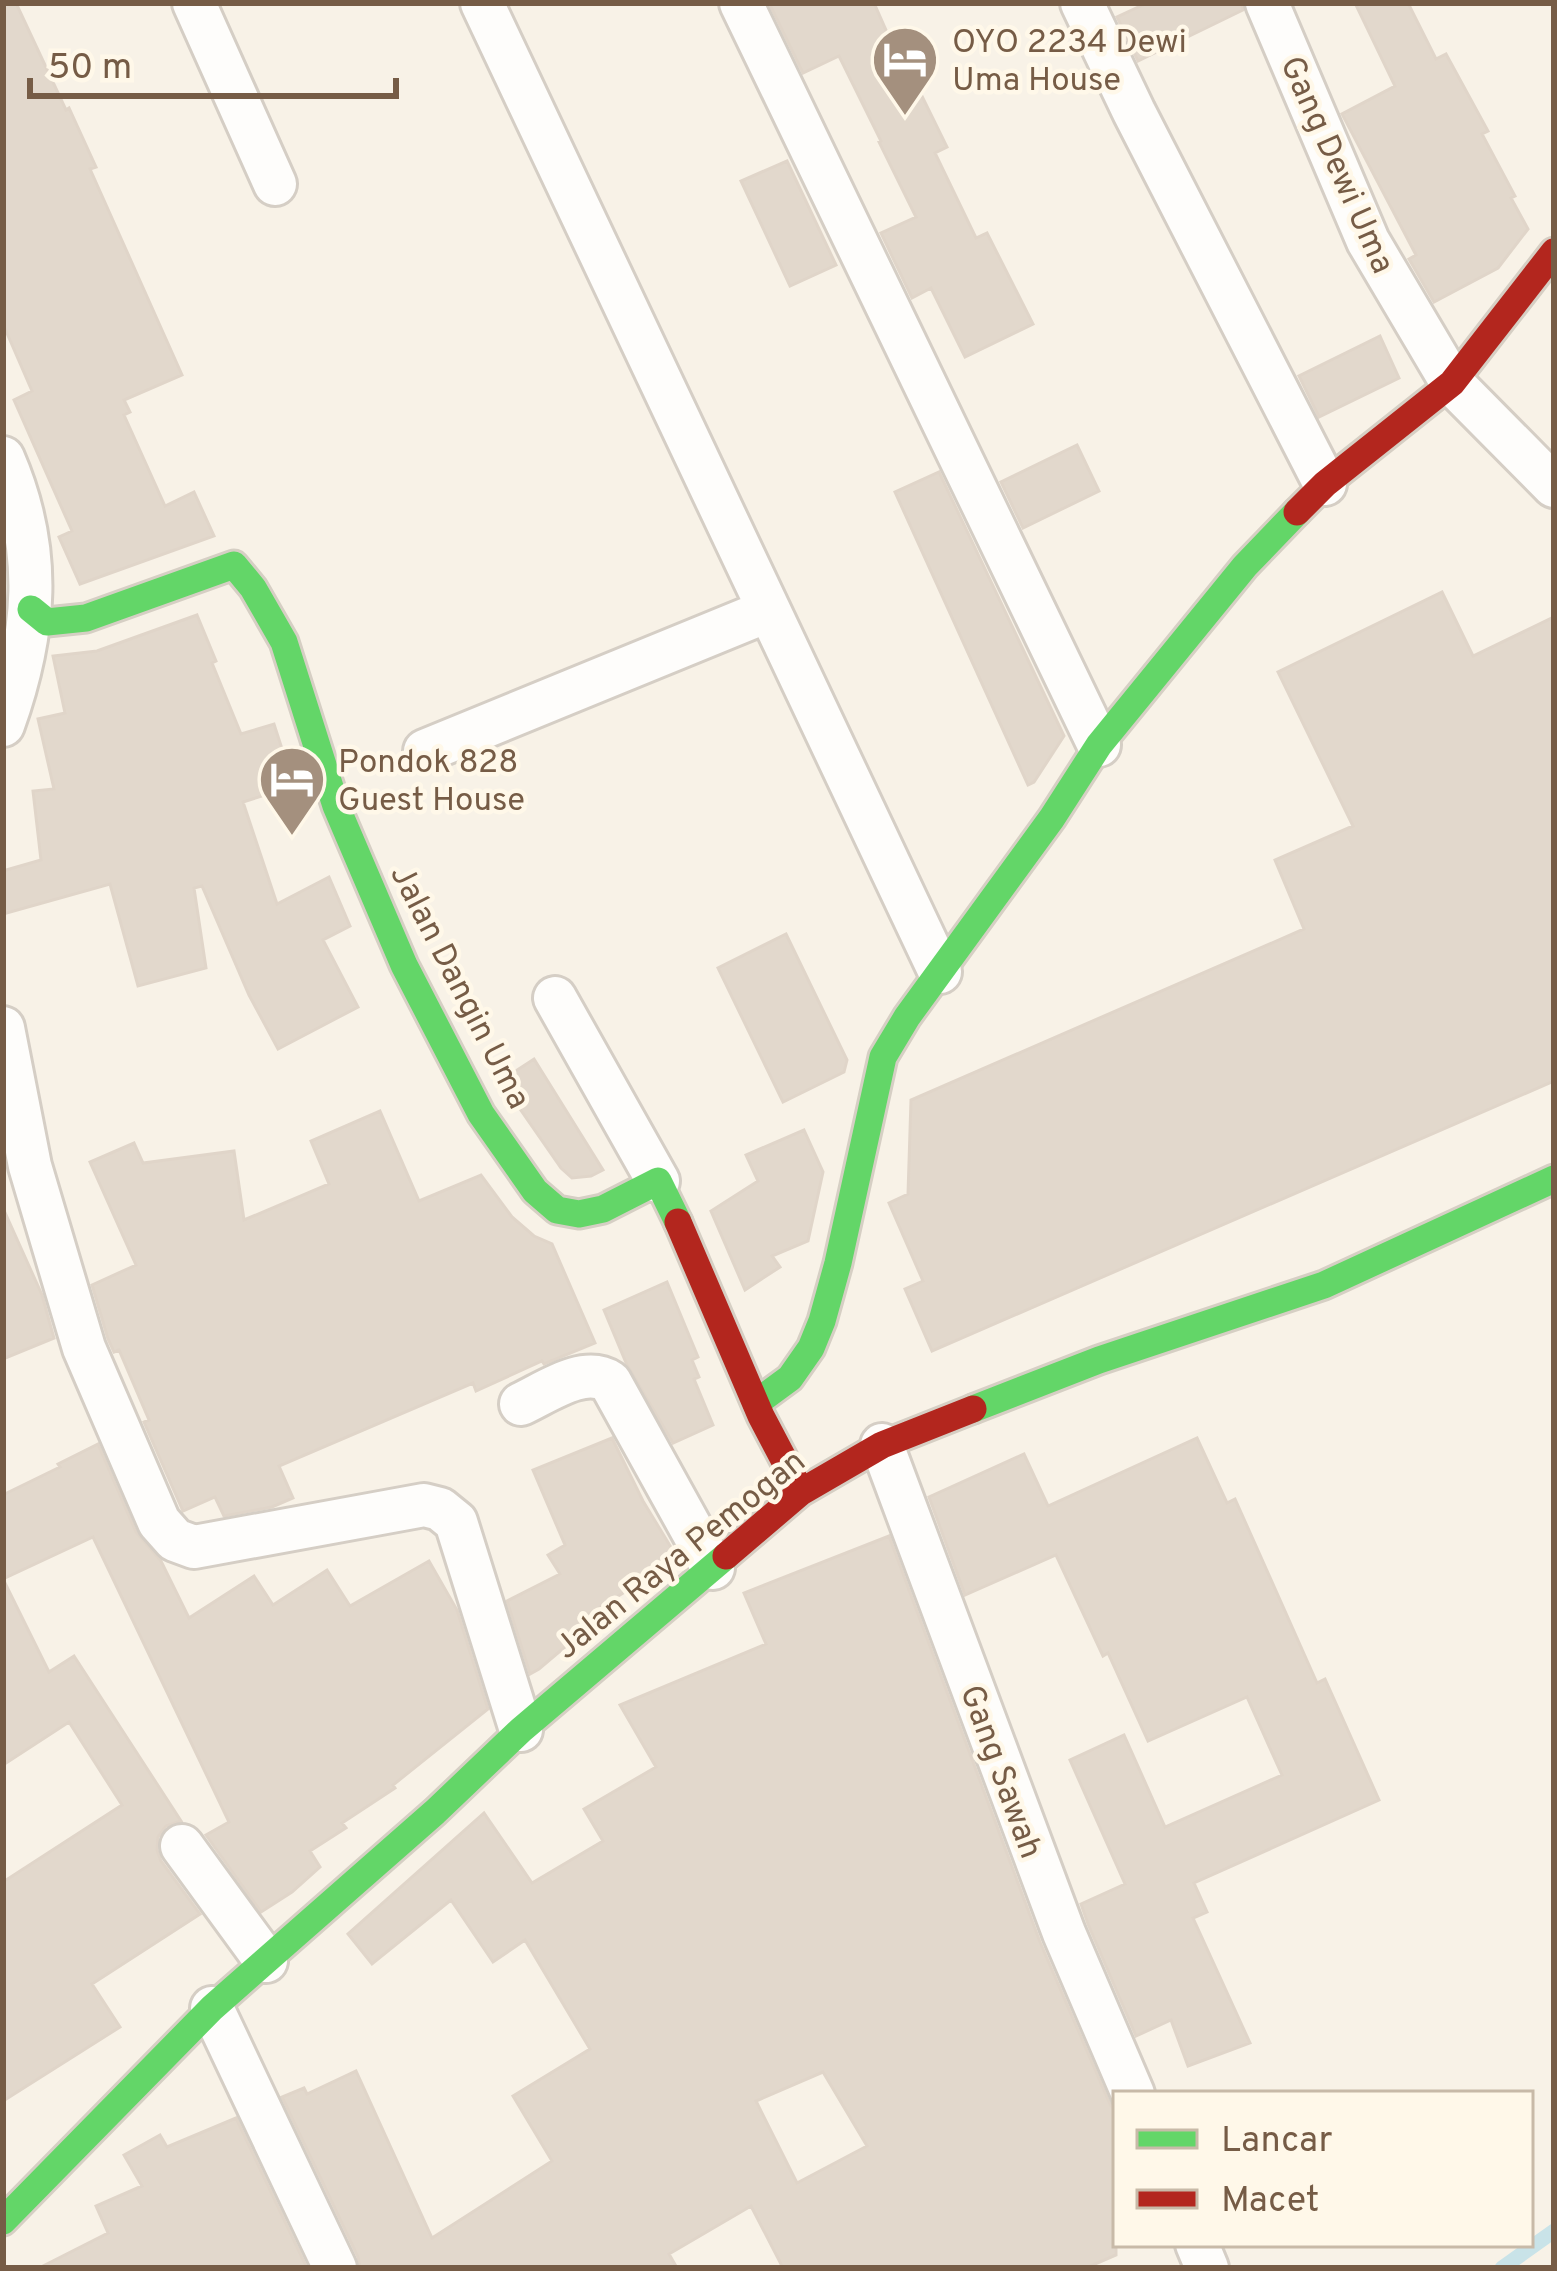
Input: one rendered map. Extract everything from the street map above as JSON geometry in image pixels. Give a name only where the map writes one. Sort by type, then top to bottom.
[{"type":"street","points":[[194,3],[275,184]]},
{"type":"street","points":[[482,3],[940,972]]},
{"type":"street","points":[[741,3],[1099,745]]},
{"type":"street","points":[[1082,3],[1325,484]]},
{"type":"street","name":"Gang Dewi Uma","points":[[1267,3],[1368,241],[1452,383],[1554,486]]},
{"type":"street","points":[[760,1412],[811,1348],[822,1321],[883,1057],[907,1017],[1052,818],[1099,745],[1245,566],[1325,484],[1452,383],[1554,252]]},
{"type":"street","points":[[3,458],[29,535],[31,609],[7,703]]},
{"type":"street","name":"Jalan Dangin Uma","points":[[31,609],[47,622],[86,618],[234,566],[253,588],[284,642],[336,806],[404,964],[481,1114],[521,1172],[557,1210],[579,1214],[603,1209],[658,1180]]},
{"type":"street","points":[[425,751],[767,611]]},
{"type":"street","points":[[555,998],[658,1180],[794,1480]]},
{"type":"street","points":[[3,1028],[30,1166],[84,1348],[159,1522],[175,1540],[194,1547],[424,1505],[440,1509],[456,1522],[521,1730]]},
{"type":"street","name":"Jalan Raya Pemogan","points":[[3,2222],[212,2008],[521,1730],[712,1568],[794,1480],[1099,1360],[1324,1285],[1554,1179]]},
{"type":"street","points":[[521,1403],[585,1375],[600,1375],[610,1382],[712,1568]]},
{"type":"street","name":"Gang Sawah","points":[[882,1445],[1064,1934],[1132,2091]]},
{"type":"street","points":[[182,1846],[266,1960]]},
{"type":"street","points":[[212,2008],[334,2268]]},
{"type":"building","points":[[3,3],[16,3],[66,110],[69,108],[96,167],[90,169],[182,375],[124,400],[130,412],[124,415],[165,506],[194,492],[214,536],[80,584],[59,537],[72,531],[14,400],[32,391],[3,324]]},
{"type":"building","points":[[769,3],[874,3],[909,82],[914,80],[947,147],[935,153],[976,238],[987,233],[1033,324],[965,357],[931,288],[912,298],[881,233],[916,217],[881,141],[839,56],[803,73]]},
{"type":"building","points":[[1147,3],[1242,3],[1243,10],[1138,61],[1117,17]]},
{"type":"building","points":[[1355,3],[1408,3],[1436,59],[1446,54],[1488,131],[1482,134],[1528,229],[1498,268],[1434,302],[1409,259],[1416,255],[1342,114],[1395,86]]},
{"type":"building","points":[[787,161],[836,265],[790,286],[741,181]]},
{"type":"building","points":[[1380,336],[1399,378],[1319,417],[1299,376]]},
{"type":"building","points":[[1077,445],[1099,491],[1023,528],[1001,482]]},
{"type":"building","points":[[939,472],[1064,736],[1028,785],[895,492]]},
{"type":"building","points":[[1442,592],[1473,656],[1554,617],[1554,1081],[932,1351],[905,1289],[923,1281],[889,1203],[908,1194],[911,1100],[1304,929],[1275,860],[1353,826],[1278,672]]},
{"type":"building","points":[[197,615],[241,734],[274,724],[294,786],[243,802],[277,904],[329,877],[350,926],[323,940],[358,1007],[278,1049],[202,886],[194,888],[206,968],[138,986],[110,884],[3,914],[3,871],[41,860],[33,791],[54,789],[38,719],[65,713],[53,656],[97,651]]},
{"type":"building","points":[[786,934],[847,1060],[844,1072],[783,1102],[718,968]]},
{"type":"building","points":[[534,1059],[603,1170],[572,1178],[511,1096],[502,1080]]},
{"type":"building","points":[[380,1111],[419,1201],[481,1175],[512,1217],[552,1244],[595,1343],[476,1391],[473,1383],[279,1466],[293,1498],[272,1507],[224,1516],[215,1497],[183,1511],[119,1350],[114,1352],[108,1339],[92,1285],[136,1265],[90,1162],[134,1143],[143,1163],[234,1151],[244,1220],[329,1184],[311,1141]]},
{"type":"building","points":[[804,1130],[823,1172],[808,1241],[772,1256],[780,1267],[745,1290],[711,1211],[758,1181],[746,1155]]},
{"type":"building","points":[[3,1208],[42,1295],[54,1338],[3,1359]]},
{"type":"building","points":[[667,1282],[698,1357],[692,1360],[699,1377],[694,1379],[713,1425],[673,1443],[627,1365],[604,1310]]},
{"type":"building","points":[[612,1438],[675,1554],[643,1581],[580,1619],[585,1630],[530,1674],[507,1601],[560,1574],[548,1555],[565,1545],[533,1470]]},
{"type":"building","points":[[1197,1438],[1227,1503],[1235,1499],[1317,1683],[1325,1679],[1379,1800],[1194,1883],[1207,1912],[1193,1918],[1250,2043],[1188,2066],[1171,2020],[1136,2036],[1088,1924],[1081,1904],[1125,1884],[1070,1760],[1124,1735],[1165,1827],[1282,1775],[1247,1697],[1148,1741],[1056,1555],[965,1595],[929,1497],[1024,1454],[1048,1506]]},
{"type":"building","points":[[98,1444],[136,1532],[161,1561],[189,1618],[254,1576],[273,1605],[327,1570],[350,1606],[429,1561],[457,1610],[488,1709],[395,1788],[342,1823],[346,1828],[310,1851],[320,1867],[261,1912],[206,1835],[229,1822],[93,1537],[3,1579],[3,1495]]},
{"type":"building","points":[[889,1536],[1040,1942],[1113,2108],[1116,2255],[1086,2268],[783,2268],[751,2206],[669,2254],[677,2268],[360,2268],[282,2097],[304,2088],[307,2094],[356,2071],[432,2238],[552,2161],[513,2096],[590,2049],[525,1940],[493,1962],[451,1900],[372,1964],[348,1934],[484,1813],[532,1883],[603,1841],[584,1809],[656,1767],[620,1705],[766,1644],[744,1593]],"holes":[[[823,2072],[867,2146],[797,2183],[756,2101]]]},
{"type":"building","points":[[3,1579],[49,1672],[74,1656],[181,1821],[166,1826],[158,1837],[157,1850],[200,1914],[92,1984],[120,2027],[3,2101],[3,1882],[122,1805],[69,1722],[3,1765]]},
{"type":"building","points":[[236,2118],[307,2268],[39,2268],[108,2233],[96,2206],[142,2186],[124,2155],[160,2135],[167,2147]]},
{"type":"waterway","points":[[1533,2246],[1554,2231]]},
{"type":"waterway","points":[[1502,2268],[1532,2247]]},
{"type":"traffic: fast","points":[[756,1403],[790,1378],[811,1348],[822,1321],[883,1057],[907,1017],[1052,818],[1099,745],[1245,566],[1297,512]]},
{"type":"traffic: fast","points":[[31,609],[47,622],[86,618],[234,565],[284,642],[336,806],[404,965],[481,1114],[535,1191],[557,1210],[579,1214],[603,1209],[658,1181],[678,1222]]},
{"type":"traffic: fast","points":[[973,1409],[1099,1360],[1324,1285],[1554,1179]]},
{"type":"traffic: fast","points":[[3,2221],[212,2008],[521,1730],[726,1556]]},
{"type":"traffic: jam","points":[[1297,512],[1325,484],[1452,383],[1554,252]]},
{"type":"traffic: jam","points":[[678,1222],[761,1416],[801,1492]]},
{"type":"traffic: jam","points":[[726,1556],[801,1492],[882,1445],[973,1409]]},
{"type":"place","name":"OYO 2234 Dewi Uma House","points":[[905,118]]},
{"type":"place","name":"Pondok 828 Guest House","points":[[292,838]]}]
